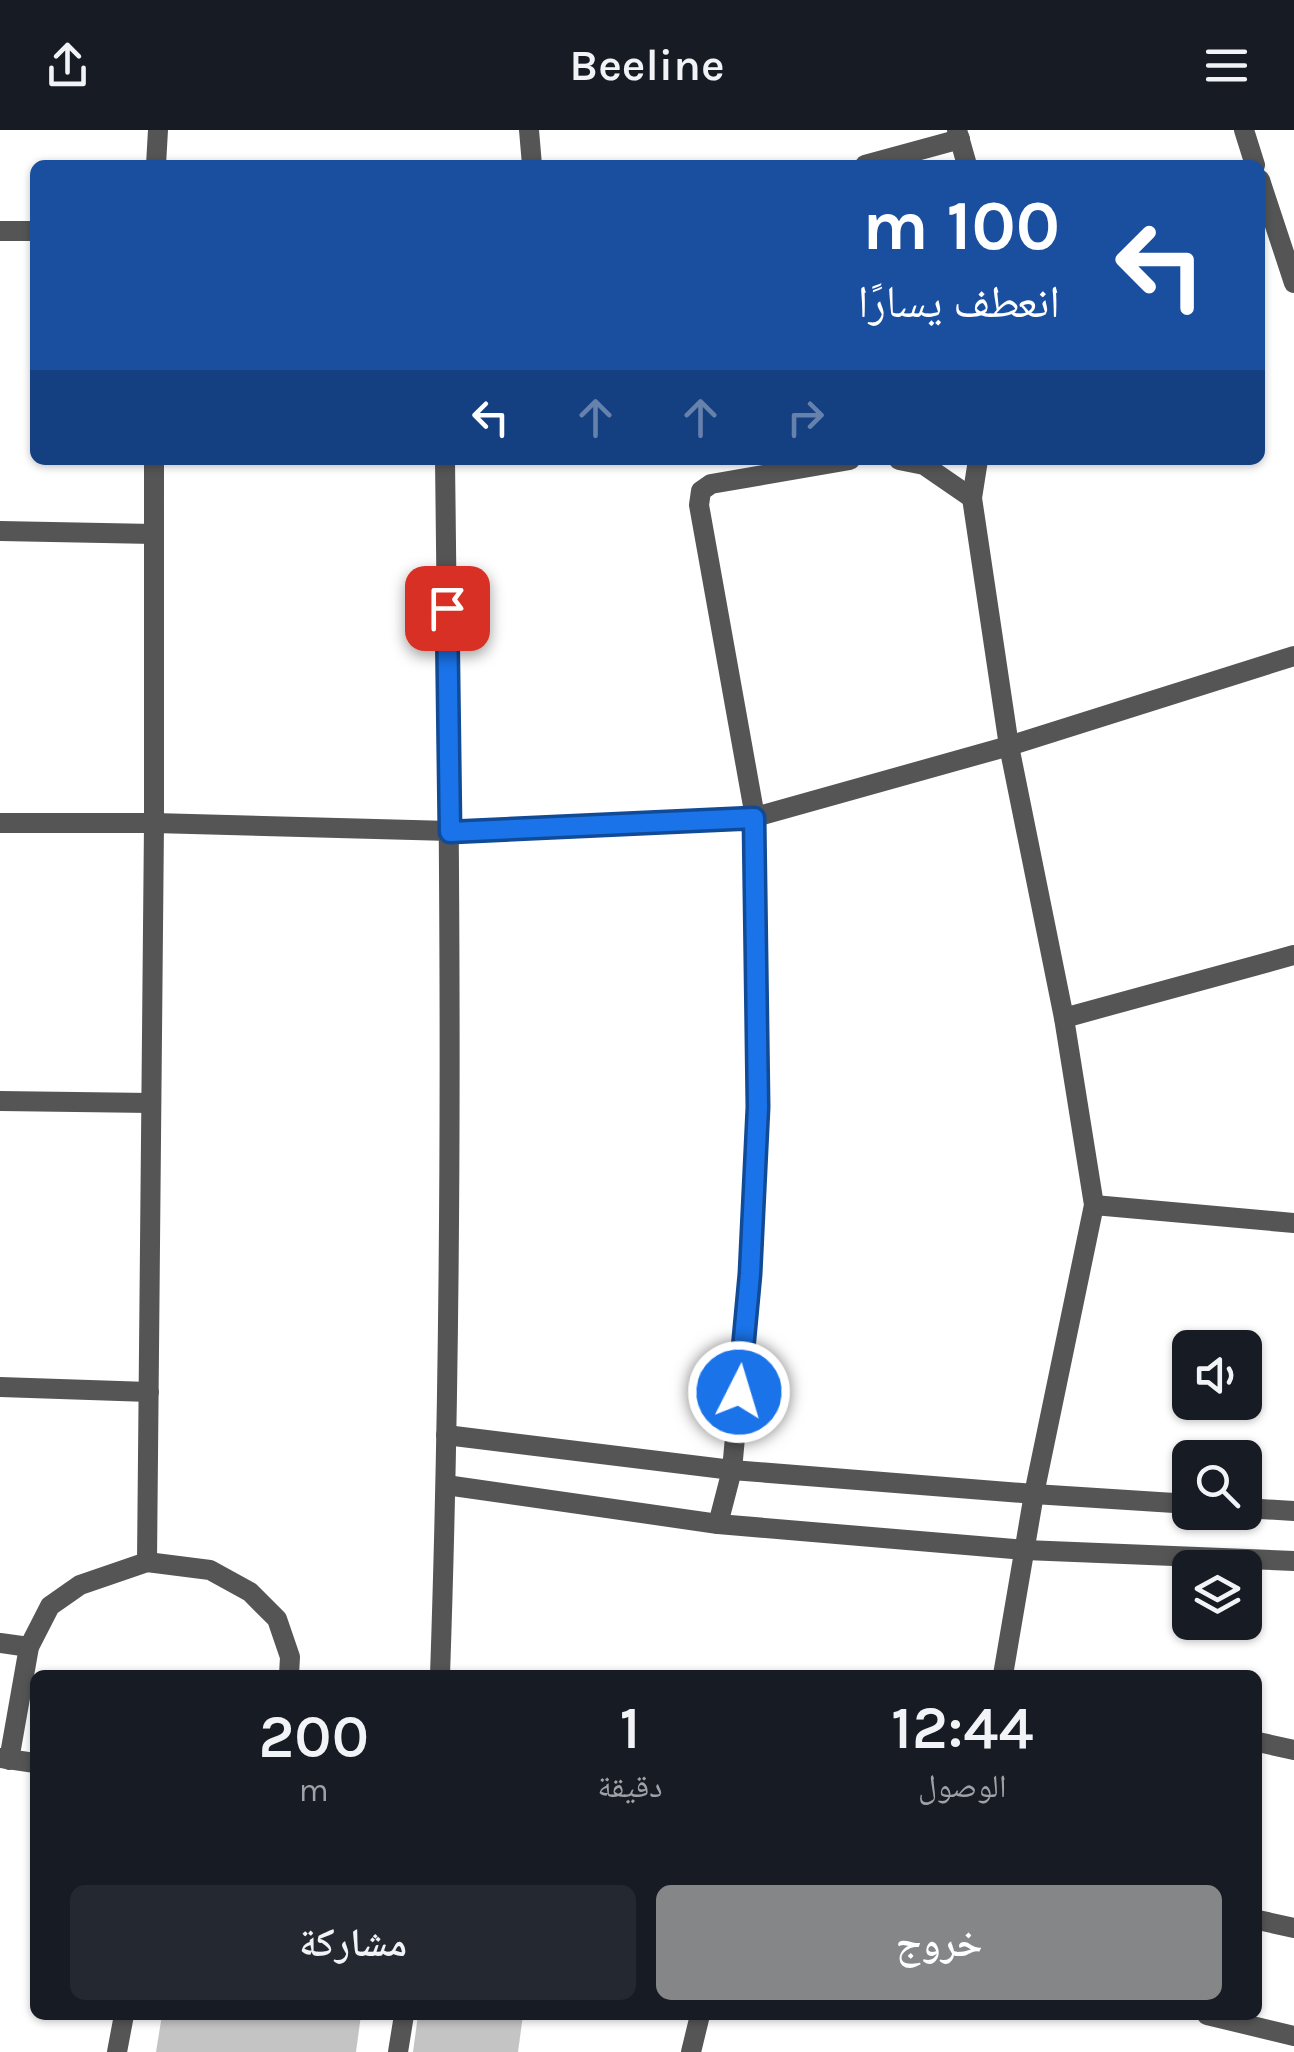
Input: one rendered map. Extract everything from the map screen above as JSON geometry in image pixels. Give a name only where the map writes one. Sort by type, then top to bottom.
[{"type":"street","points":[[156,160],[158,130]]},
{"type":"street","points":[[529,130],[532,160]]},
{"type":"street","points":[[1244,130],[1253,160]]},
{"type":"street","points":[[880,160],[959,134],[966,160]]},
{"type":"street","points":[[1265,195],[1294,283]]},
{"type":"street","points":[[0,230],[30,231]]},
{"type":"street","points":[[147,1562],[154,465]]},
{"type":"street","points":[[440,1670],[446,1484],[450,832],[445,465]]},
{"type":"street","points":[[718,1524],[732,1470],[750,1274],[758,1107],[754,818],[699,505],[701,490],[712,484],[821,465]]},
{"type":"street","points":[[924,465],[972,498]]},
{"type":"street","points":[[977,465],[972,498],[1010,746],[1064,1018],[1094,1205],[1034,1494],[1004,1670]]},
{"type":"street","points":[[0,532],[154,534]]},
{"type":"street","points":[[0,823],[154,823],[450,832],[754,818],[1010,746],[1294,656]]},
{"type":"street","points":[[1064,1018],[1294,955]]},
{"type":"street","points":[[0,1101],[152,1103]]},
{"type":"street","points":[[1094,1205],[1294,1223]]},
{"type":"street","points":[[0,1387],[149,1392]]},
{"type":"street","points":[[446,1436],[732,1470],[1172,1503]]},
{"type":"street","points":[[446,1484],[718,1524],[1025,1550],[1294,1561]]},
{"type":"street","points":[[1262,1509],[1294,1510]]},
{"type":"street","points":[[30,1762],[4,1759],[29,1647],[50,1606],[80,1585],[147,1562],[210,1570],[250,1592],[276,1619],[290,1658],[289,1670]]},
{"type":"street","points":[[0,1643],[29,1647]]},
{"type":"street","points":[[1262,1743],[1294,1750]]},
{"type":"street","points":[[1262,1921],[1294,1928]]},
{"type":"street","points":[[117,2052],[123,2020]]},
{"type":"street","points":[[398,2052],[403,2020]]},
{"type":"street","points":[[691,2052],[699,2020]]},
{"type":"street","points":[[1228,2020],[1294,2036]]},
{"type":"building","points":[[161,2020],[360,2020],[356,2052],[156,2052]]},
{"type":"building","points":[[417,2020],[522,2020],[518,2052],[413,2052]]},
{"type":"route","points":[[447,608],[450,832],[754,818],[758,1107],[750,1274],[739,1392]]}]
